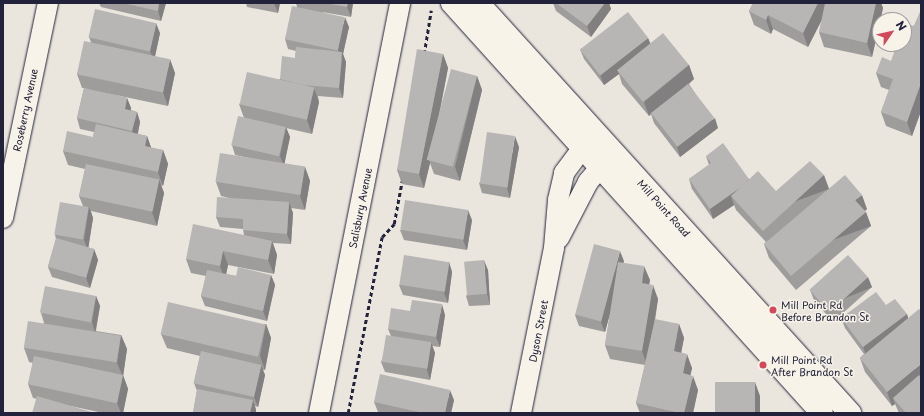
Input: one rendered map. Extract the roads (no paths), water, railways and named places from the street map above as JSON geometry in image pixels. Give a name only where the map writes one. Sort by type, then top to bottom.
[{"type":"main road","name":"Mill Point Road","points":[[478,3],[589,139],[822,413]]},
{"type":"main road","name":"Mill Point Road","points":[[455,4],[589,139]]},
{"type":"main road","name":"Mill Point Road","points":[[607,159],[850,413]]},
{"type":"street","name":"Roseberry Avenue","points":[[3,218],[48,3]]},
{"type":"street","name":"Salisbury Avenue","points":[[319,413],[400,3]]},
{"type":"street","name":"Dyson Street","points":[[521,413],[554,248],[558,200],[564,173],[589,139]]},
{"type":"street","name":"Dyson Street","points":[[554,248],[571,212],[607,159]]},
{"type":"place","name":"Mill Point Rd Before Brandon St","points":[[773,310]]},
{"type":"place","name":"Mill Point Rd After Brandon St","points":[[763,365]]}]
